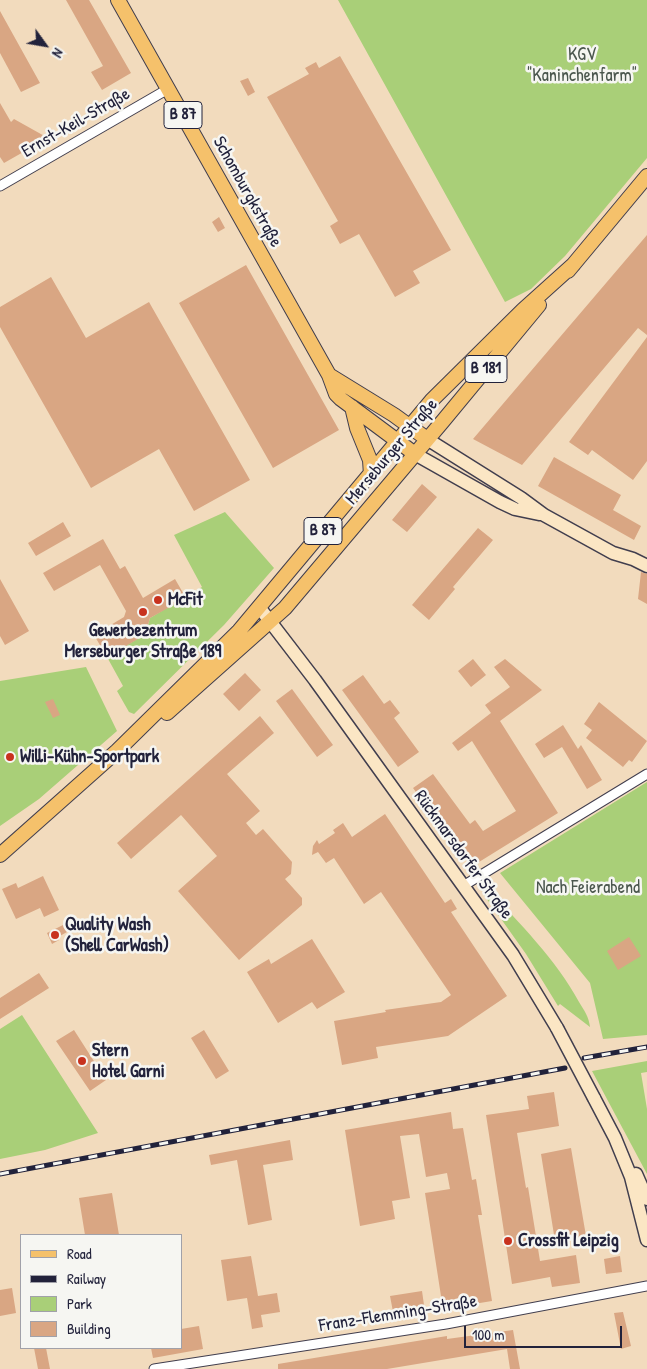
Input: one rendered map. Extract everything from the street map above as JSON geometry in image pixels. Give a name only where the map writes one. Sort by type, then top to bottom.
[{"type":"main road","name":"Schomburgkstraße","points":[[118,0],[329,375],[336,394],[415,454]]},
{"type":"main road","name":"Merseburger Straße","points":[[117,751],[161,718],[285,608],[647,176]]},
{"type":"main road","name":"Merseburger Straße","points":[[0,855],[117,751],[239,631],[410,426],[464,368],[523,310],[573,265]]},
{"type":"main road","name":"Schomburgkstraße","points":[[329,375],[410,426],[427,439]]},
{"type":"main road","points":[[352,407],[357,428],[370,460],[371,475]]},
{"type":"main road","points":[[427,439],[521,498],[544,515],[614,553],[647,566]]},
{"type":"main road","points":[[415,454],[500,502],[515,509],[544,515]]},
{"type":"main road","name":"Rückmarsdorfer Straße","points":[[259,607],[315,680],[513,955],[558,1028],[615,1138],[628,1158],[647,1198]]},
{"type":"main road","name":"Rückmarsdorfer Straße","points":[[615,1138],[631,1177],[647,1240]]},
{"type":"street","name":"Ernst-Keil-Straße","points":[[0,186],[168,89]]},
{"type":"street","points":[[463,886],[647,774]]},
{"type":"street","name":"Franz-Flemming-Straße","points":[[154,1369],[446,1324],[647,1286]]},
{"type":"green space","name":"KGV \"Kaninchenfarm\"","points":[[338,0],[647,0],[647,158],[565,256],[531,289],[505,302]]},
{"type":"green space","points":[[225,512],[274,568],[224,625],[134,714],[129,712],[117,691],[123,686],[107,657],[149,632],[147,628],[150,618],[202,587],[174,535]]},
{"type":"green space","points":[[86,667],[117,731],[39,799],[0,826],[0,681]]},
{"type":"green space","name":"Nach Feierabend","points":[[647,782],[647,1035],[603,1039],[590,983],[500,873]]},
{"type":"green space","points":[[486,887],[548,956],[570,986],[589,1020],[590,1027],[560,1004],[558,1006],[526,954],[484,895]]},
{"type":"green space","points":[[22,1015],[98,1133],[45,1150],[0,1159],[0,1029]]},
{"type":"green space","points":[[647,1061],[647,1072],[641,1073],[647,1109],[647,1174],[592,1071]]},
{"type":"building","points":[[66,0],[89,0],[131,73],[102,90],[91,72],[103,66]]},
{"type":"building","points":[[0,11],[40,83],[21,92],[0,53]]},
{"type":"building","points":[[340,56],[451,250],[413,271],[420,283],[395,297],[359,234],[340,244],[330,226],[338,221],[267,97],[309,74],[305,68],[316,62],[319,68]]},
{"type":"building","points":[[248,78],[255,92],[248,96],[240,81]]},
{"type":"building","points":[[0,103],[11,122],[14,119],[48,138],[4,163],[0,157]]},
{"type":"building","points":[[219,217],[225,228],[218,232],[212,222]]},
{"type":"building","points":[[647,235],[647,335],[638,328],[522,465],[473,439]]},
{"type":"building","points":[[246,265],[339,430],[273,468],[179,303]]},
{"type":"building","points":[[51,277],[86,338],[149,302],[250,480],[194,511],[159,449],[91,488],[0,327],[0,307]]},
{"type":"building","points":[[647,337],[647,461],[633,480],[592,450],[588,455],[569,442]]},
{"type":"building","points":[[554,457],[621,495],[613,510],[641,526],[634,540],[538,486]]},
{"type":"building","points":[[422,484],[437,497],[407,532],[392,520]]},
{"type":"building","points":[[63,522],[71,536],[36,556],[28,543]]},
{"type":"building","points":[[478,528],[493,540],[453,587],[455,589],[429,620],[412,605]]},
{"type":"building","name":"Gewerbezentrum Merseburger Straße 189","points":[[103,539],[120,569],[125,566],[143,598],[175,579],[186,598],[150,618],[147,628],[150,632],[107,657],[94,635],[124,617],[126,611],[100,565],[54,591],[43,573]]},
{"type":"building","points":[[641,572],[647,574],[647,604],[638,599]]},
{"type":"building","points":[[0,579],[29,631],[5,645],[0,636]]},
{"type":"building","points":[[473,659],[486,675],[471,687],[458,671]]},
{"type":"building","points":[[505,659],[542,690],[500,721],[558,813],[479,862],[471,863],[465,859],[413,788],[433,774],[470,824],[475,820],[483,831],[516,811],[472,741],[458,751],[452,743],[491,713],[485,705],[510,687],[494,667]]},
{"type":"building","points":[[245,673],[261,690],[239,711],[223,694]]},
{"type":"building","points":[[363,675],[384,704],[390,700],[400,713],[394,718],[419,752],[398,767],[342,690]]},
{"type":"building","points":[[292,689],[333,745],[317,757],[276,701]]},
{"type":"building","points":[[53,699],[60,715],[53,718],[45,702]]},
{"type":"building","points":[[599,702],[647,741],[632,762],[629,760],[623,767],[586,738],[592,730],[584,724]]},
{"type":"building","points":[[260,716],[274,733],[227,774],[260,811],[246,823],[256,835],[263,829],[292,862],[291,874],[285,879],[302,898],[302,905],[239,960],[178,891],[217,856],[181,815],[131,859],[117,843]]},
{"type":"building","points":[[563,725],[578,749],[581,745],[602,780],[587,789],[562,747],[544,758],[535,744]]},
{"type":"building","points":[[385,814],[445,903],[451,899],[457,909],[451,912],[507,996],[448,1036],[376,1047],[378,1058],[342,1065],[334,1021],[386,1012],[385,1010],[441,1002],[451,995],[381,892],[364,904],[334,858],[326,863],[318,852],[312,855],[313,846],[317,840],[319,844],[335,833],[333,830],[343,823],[352,837]]},
{"type":"building","points":[[43,876],[59,910],[44,917],[40,908],[16,919],[2,889],[16,883],[18,888]]},
{"type":"building","name":"Quality Wash (Shell CarWash)","points":[[63,925],[67,932],[58,937],[59,940],[52,944],[47,933]]},
{"type":"building","points":[[629,937],[641,956],[618,970],[607,951]]},
{"type":"building","points":[[312,939],[345,992],[317,1009],[312,1002],[278,1023],[247,972],[269,959],[271,964]]},
{"type":"building","points":[[39,973],[49,988],[0,1019],[0,998]]},
{"type":"building","name":"Stern Hotel Garni","points":[[74,1030],[106,1080],[90,1091],[56,1041]]},
{"type":"building","points":[[204,1030],[229,1071],[216,1079],[191,1038]]},
{"type":"building","points":[[554,1092],[559,1126],[517,1133],[540,1261],[576,1255],[580,1283],[552,1287],[550,1277],[512,1284],[486,1115],[529,1109],[527,1096]]},
{"type":"building","points":[[451,1112],[453,1129],[463,1128],[472,1180],[476,1179],[482,1215],[478,1215],[492,1301],[443,1309],[425,1193],[450,1189],[447,1173],[426,1177],[419,1134],[400,1136],[410,1198],[392,1201],[395,1219],[360,1226],[345,1130]]},
{"type":"building","points":[[290,1140],[293,1160],[263,1165],[272,1220],[248,1225],[237,1160],[211,1165],[209,1155]]},
{"type":"building","points":[[571,1148],[586,1236],[555,1241],[541,1154]]},
{"type":"building","points":[[112,1193],[119,1234],[85,1234],[79,1198]]},
{"type":"building","points":[[251,1256],[258,1296],[277,1293],[280,1312],[261,1315],[263,1327],[252,1329],[247,1298],[227,1301],[221,1260]]},
{"type":"building","points":[[620,1256],[622,1272],[606,1274],[604,1259]]},
{"type":"building","points":[[12,1288],[16,1313],[0,1316],[0,1290]]},
{"type":"building","points":[[422,1291],[425,1312],[394,1317],[390,1296]]},
{"type":"building","points":[[623,1312],[631,1346],[621,1349],[614,1313]]},
{"type":"building","points":[[199,1326],[203,1349],[153,1358],[151,1349],[182,1349],[182,1329]]},
{"type":"building","points":[[513,1330],[520,1369],[510,1369],[507,1349],[387,1369],[278,1369],[278,1364],[447,1336],[447,1339]]},
{"type":"building","points":[[34,1349],[46,1349],[50,1369],[38,1369]]},
{"type":"railway","points":[[584,1058],[647,1047]]},
{"type":"railway","points":[[0,1174],[565,1068]]},
{"type":"place","name":"McFit","points":[[158,600]]},
{"type":"place","name":"Gewerbezentrum Merseburger Straße 189","points":[[143,612]]},
{"type":"place","name":"Willi-Kühn-Sportpark","points":[[10,757]]},
{"type":"place","name":"Quality Wash (Shell CarWash)","points":[[55,935]]},
{"type":"place","name":"Stern Hotel Garni","points":[[82,1061]]},
{"type":"place","name":"Crossfit Leipzig","points":[[508,1241]]}]
